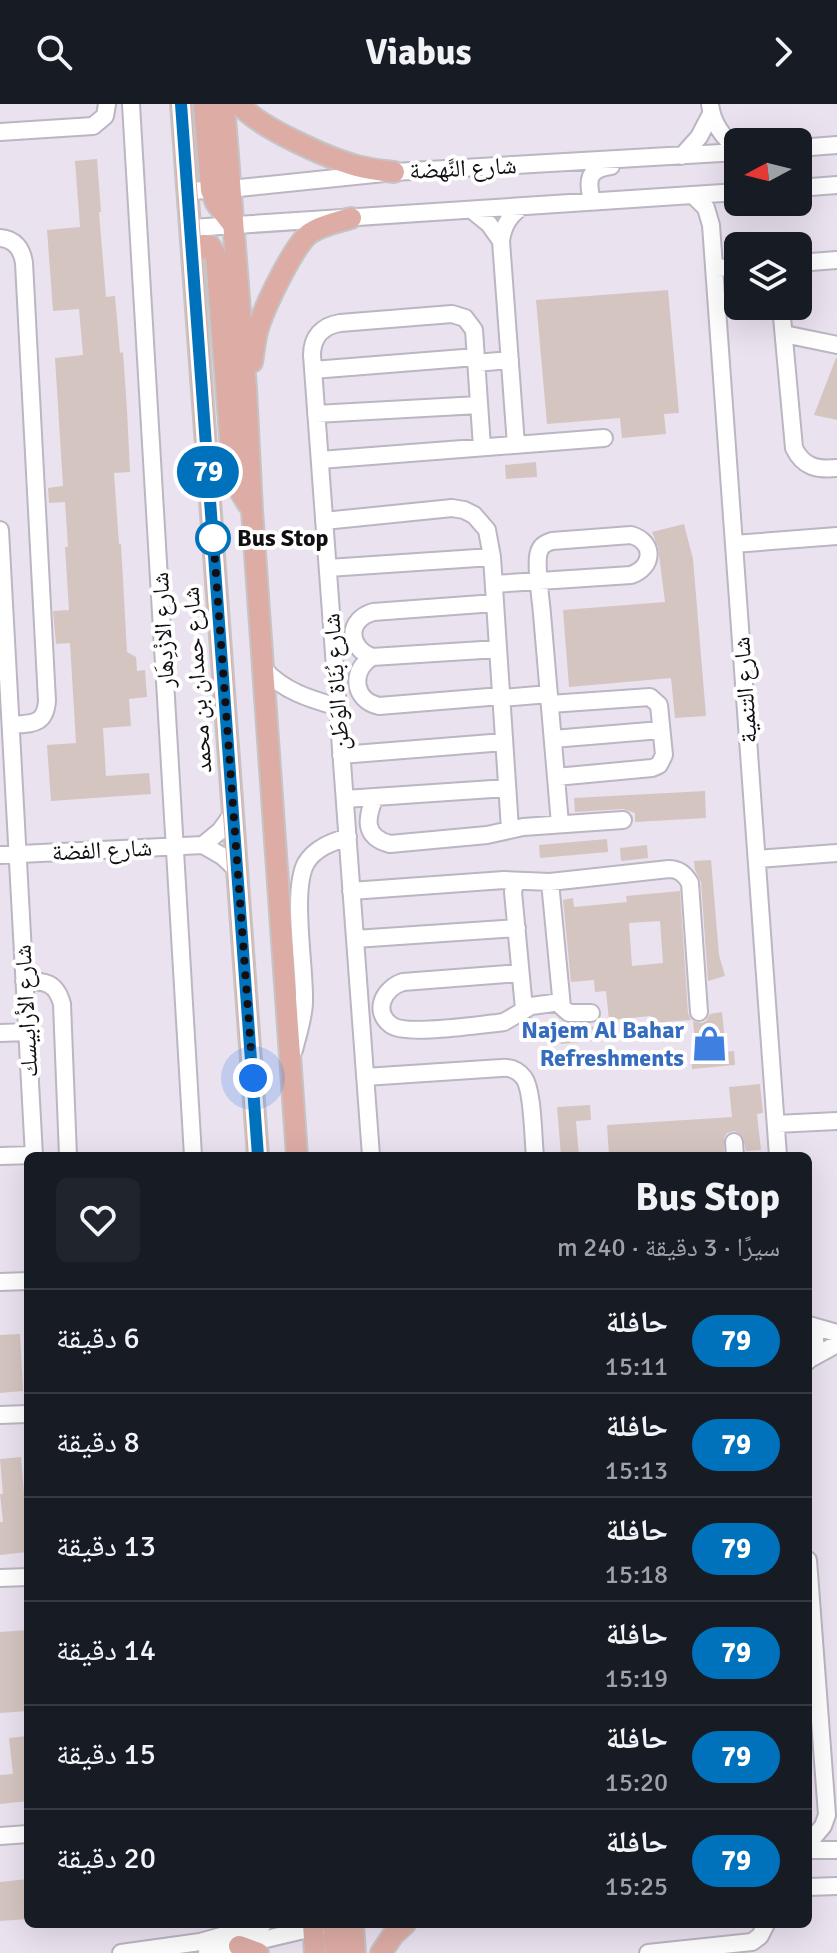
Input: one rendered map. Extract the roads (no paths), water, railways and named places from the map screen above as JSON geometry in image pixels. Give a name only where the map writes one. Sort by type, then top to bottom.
[{"type":"main road","name":"شارع حمدان بن محمد","points":[[181,104],[258,1152]]},
{"type":"main road","points":[[204,104],[221,189],[233,226],[297,1152]]},
{"type":"main road","points":[[221,189],[224,104]]},
{"type":"main road","points":[[240,104],[257,121],[320,153],[354,166],[394,172]]},
{"type":"main road","points":[[246,389],[260,324],[296,249],[317,229],[351,218]]},
{"type":"main road","points":[[193,255],[203,245],[210,246],[216,256],[232,460],[240,491],[252,510]]},
{"type":"main road","points":[[315,1953],[320,1928]]},
{"type":"main road","points":[[323,1928],[336,1953]]},
{"type":"main road","points":[[353,1928],[355,1953]]},
{"type":"main road","points":[[381,1953],[401,1928]]},
{"type":"street","points":[[0,132],[93,126],[105,116],[107,104]]},
{"type":"street","name":"شارع الازْدِهَار","points":[[131,104],[193,1152]]},
{"type":"street","points":[[711,109],[724,136]]},
{"type":"street","points":[[682,156],[699,137],[711,109]]},
{"type":"street","points":[[812,147],[837,145]]},
{"type":"street","name":"شارع النَّهضة","points":[[188,191],[394,172],[724,152]]},
{"type":"street","points":[[592,201],[589,182],[595,170],[602,167],[677,163],[703,155]]},
{"type":"street","points":[[812,187],[837,185]]},
{"type":"street","name":"شارع النَّهضة","points":[[191,228],[724,194]]},
{"type":"street","name":"شارع التنمية","points":[[694,196],[706,208],[711,225],[715,268],[778,1152]]},
{"type":"street","points":[[711,225],[724,204]]},
{"type":"street","points":[[516,445],[501,241],[509,218],[521,207]]},
{"type":"street","points":[[473,211],[489,224],[501,241]]},
{"type":"street","points":[[0,238],[18,246],[24,263],[47,701],[44,716],[39,721],[11,725]]},
{"type":"street","points":[[812,262],[837,260]]},
{"type":"street","points":[[715,268],[724,268]]},
{"type":"street","name":"شارع بُنَاة الوَطَن","points":[[371,1152],[312,348],[325,327],[340,323],[452,314],[470,323],[474,330],[476,360]]},
{"type":"street","points":[[782,320],[794,448],[805,464],[814,468],[837,468]]},
{"type":"street","points":[[784,334],[837,345]]},
{"type":"street","points":[[476,360],[482,447]]},
{"type":"street","points":[[313,370],[510,360]]},
{"type":"street","points":[[316,414],[479,405]]},
{"type":"street","points":[[320,460],[604,438]]},
{"type":"street","points":[[324,521],[452,508],[464,510],[482,522],[490,540],[492,557],[510,829]]},
{"type":"street","name":"شارع الأرابيسك","points":[[0,530],[4,677],[11,725],[34,1152]]},
{"type":"street","points":[[494,584],[539,581],[631,575],[643,569],[649,552],[643,540],[631,535],[552,541],[543,545],[538,554],[539,581],[560,824]]},
{"type":"street","points":[[734,544],[837,536]]},
{"type":"street","points":[[328,568],[492,557]]},
{"type":"street","points":[[495,603],[373,612],[366,614],[356,624],[354,638],[360,650],[372,657],[498,649]]},
{"type":"street","points":[[372,657],[362,665],[356,682],[361,696],[372,705],[501,697],[650,697],[659,705],[664,755],[655,767],[556,777]]},
{"type":"street","points":[[264,669],[289,690],[338,707]]},
{"type":"street","points":[[553,739],[661,730]]},
{"type":"street","points":[[341,755],[504,742]]},
{"type":"street","points":[[345,799],[507,788]]},
{"type":"street","points":[[375,797],[368,825],[377,838],[390,844],[487,835],[510,829],[623,820]]},
{"type":"street","points":[[233,813],[220,831],[203,845],[222,856],[238,871]]},
{"type":"street","points":[[290,1067],[305,1004],[299,890],[306,864],[319,849],[348,837]]},
{"type":"street","name":"شارع الفضة","points":[[0,855],[203,845]]},
{"type":"street","points":[[757,859],[837,853]]},
{"type":"street","points":[[351,891],[498,880],[550,882],[669,869],[679,871],[684,874],[691,889],[699,1012]]},
{"type":"street","points":[[516,881],[513,892],[524,1009]]},
{"type":"street","points":[[550,882],[561,1002],[569,1013],[591,1013]]},
{"type":"street","points":[[355,939],[517,928]]},
{"type":"street","points":[[520,973],[403,982],[388,990],[381,1005],[382,1013],[392,1026],[408,1030],[504,1022],[531,1006],[561,1002]]},
{"type":"street","points":[[24,981],[39,981],[53,987],[62,1004],[68,1152]]},
{"type":"street","points":[[0,1033],[27,1032]]},
{"type":"street","points":[[365,1077],[513,1069],[528,1085],[535,1152]]},
{"type":"street","points":[[776,1124],[837,1121]]},
{"type":"street","points":[[0,1156],[24,1155]]},
{"type":"street","points":[[0,1282],[24,1281]]},
{"type":"street","points":[[812,1326],[837,1333]]},
{"type":"street","points":[[812,1331],[816,1342],[812,1353]]},
{"type":"street","points":[[812,1359],[837,1344]]},
{"type":"street","points":[[0,1415],[24,1414]]},
{"type":"street","points":[[0,1578],[24,1577]]},
{"type":"street","points":[[812,1664],[816,1767],[827,1815],[837,1829]]},
{"type":"street","points":[[812,1839],[827,1815]]},
{"type":"street","points":[[0,1836],[24,1834]]},
{"type":"street","points":[[812,1850],[837,1850]]},
{"type":"street","points":[[812,1887],[837,1886]]},
{"type":"street","points":[[121,1953],[200,1942],[249,1928]]},
{"type":"street","points":[[207,1953],[248,1950],[312,1928]]},
{"type":"street","points":[[648,1953],[752,1942],[760,1936],[763,1928]]},
{"type":"place","name":"Bus Stop","points":[[213,538]]},
{"type":"place","name":"Najem Al Bahar Refreshments","points":[[710,1044]]}]
